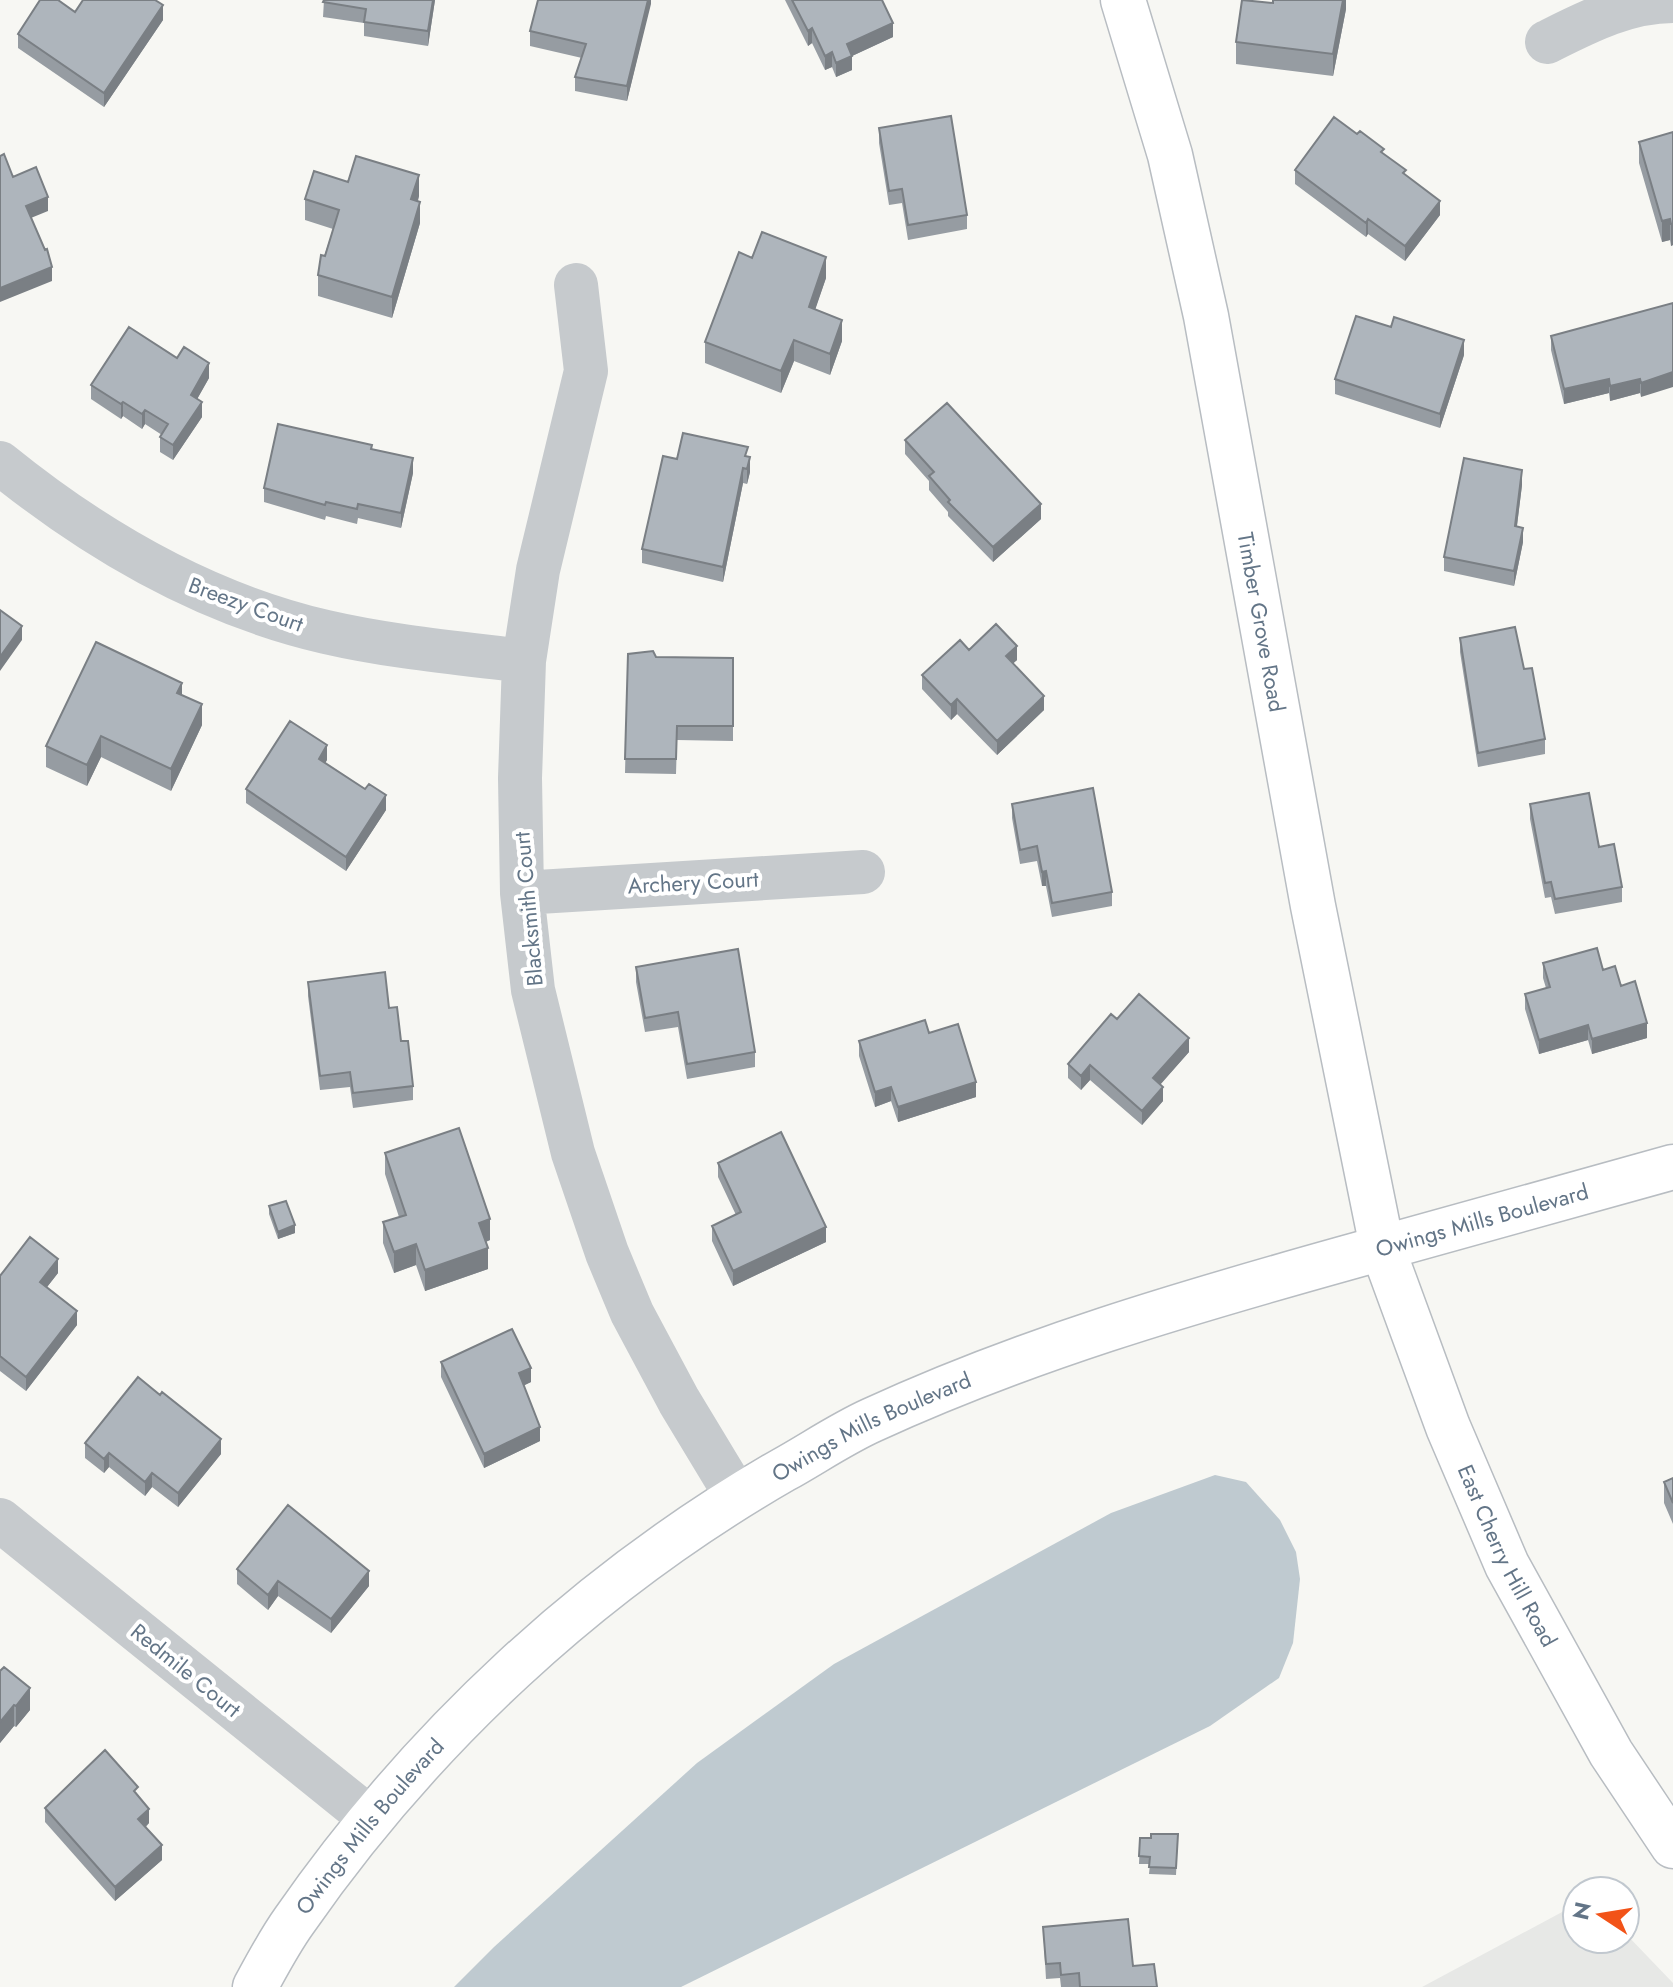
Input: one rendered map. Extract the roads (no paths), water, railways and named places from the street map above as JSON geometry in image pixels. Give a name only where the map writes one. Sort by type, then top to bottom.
[{"type":"main road","name":"Timber Grove Road","points":[[1123,0],[1170,155],[1206,316],[1310,891],[1382,1247]]},
{"type":"main road","name":"Owings Mills Boulevard","points":[[255,1987],[292,1923],[371,1819],[463,1718],[528,1653],[627,1572],[737,1497],[868,1422],[979,1374],[1099,1331],[1211,1295],[1673,1167]]},
{"type":"main road","name":"East Cherry Hill Road","points":[[1382,1247],[1448,1427],[1507,1565],[1611,1753],[1673,1846]]},
{"type":"street","points":[[1547,42],[1599,16],[1653,1],[1673,1]]},
{"type":"street","name":"Blacksmith Court","points":[[576,285],[586,371],[538,570],[524,661],[520,778],[522,893],[533,990],[573,1153],[607,1253],[632,1313],[665,1376],[737,1497]]},
{"type":"street","name":"Breezy Court","points":[[0,463],[46,500],[114,546],[190,584],[260,613],[325,632],[398,646],[524,661]]},
{"type":"street","name":"Archery Court","points":[[522,893],[863,872]]},
{"type":"street","name":"Redmile Court","points":[[0,1520],[371,1819]]}]
